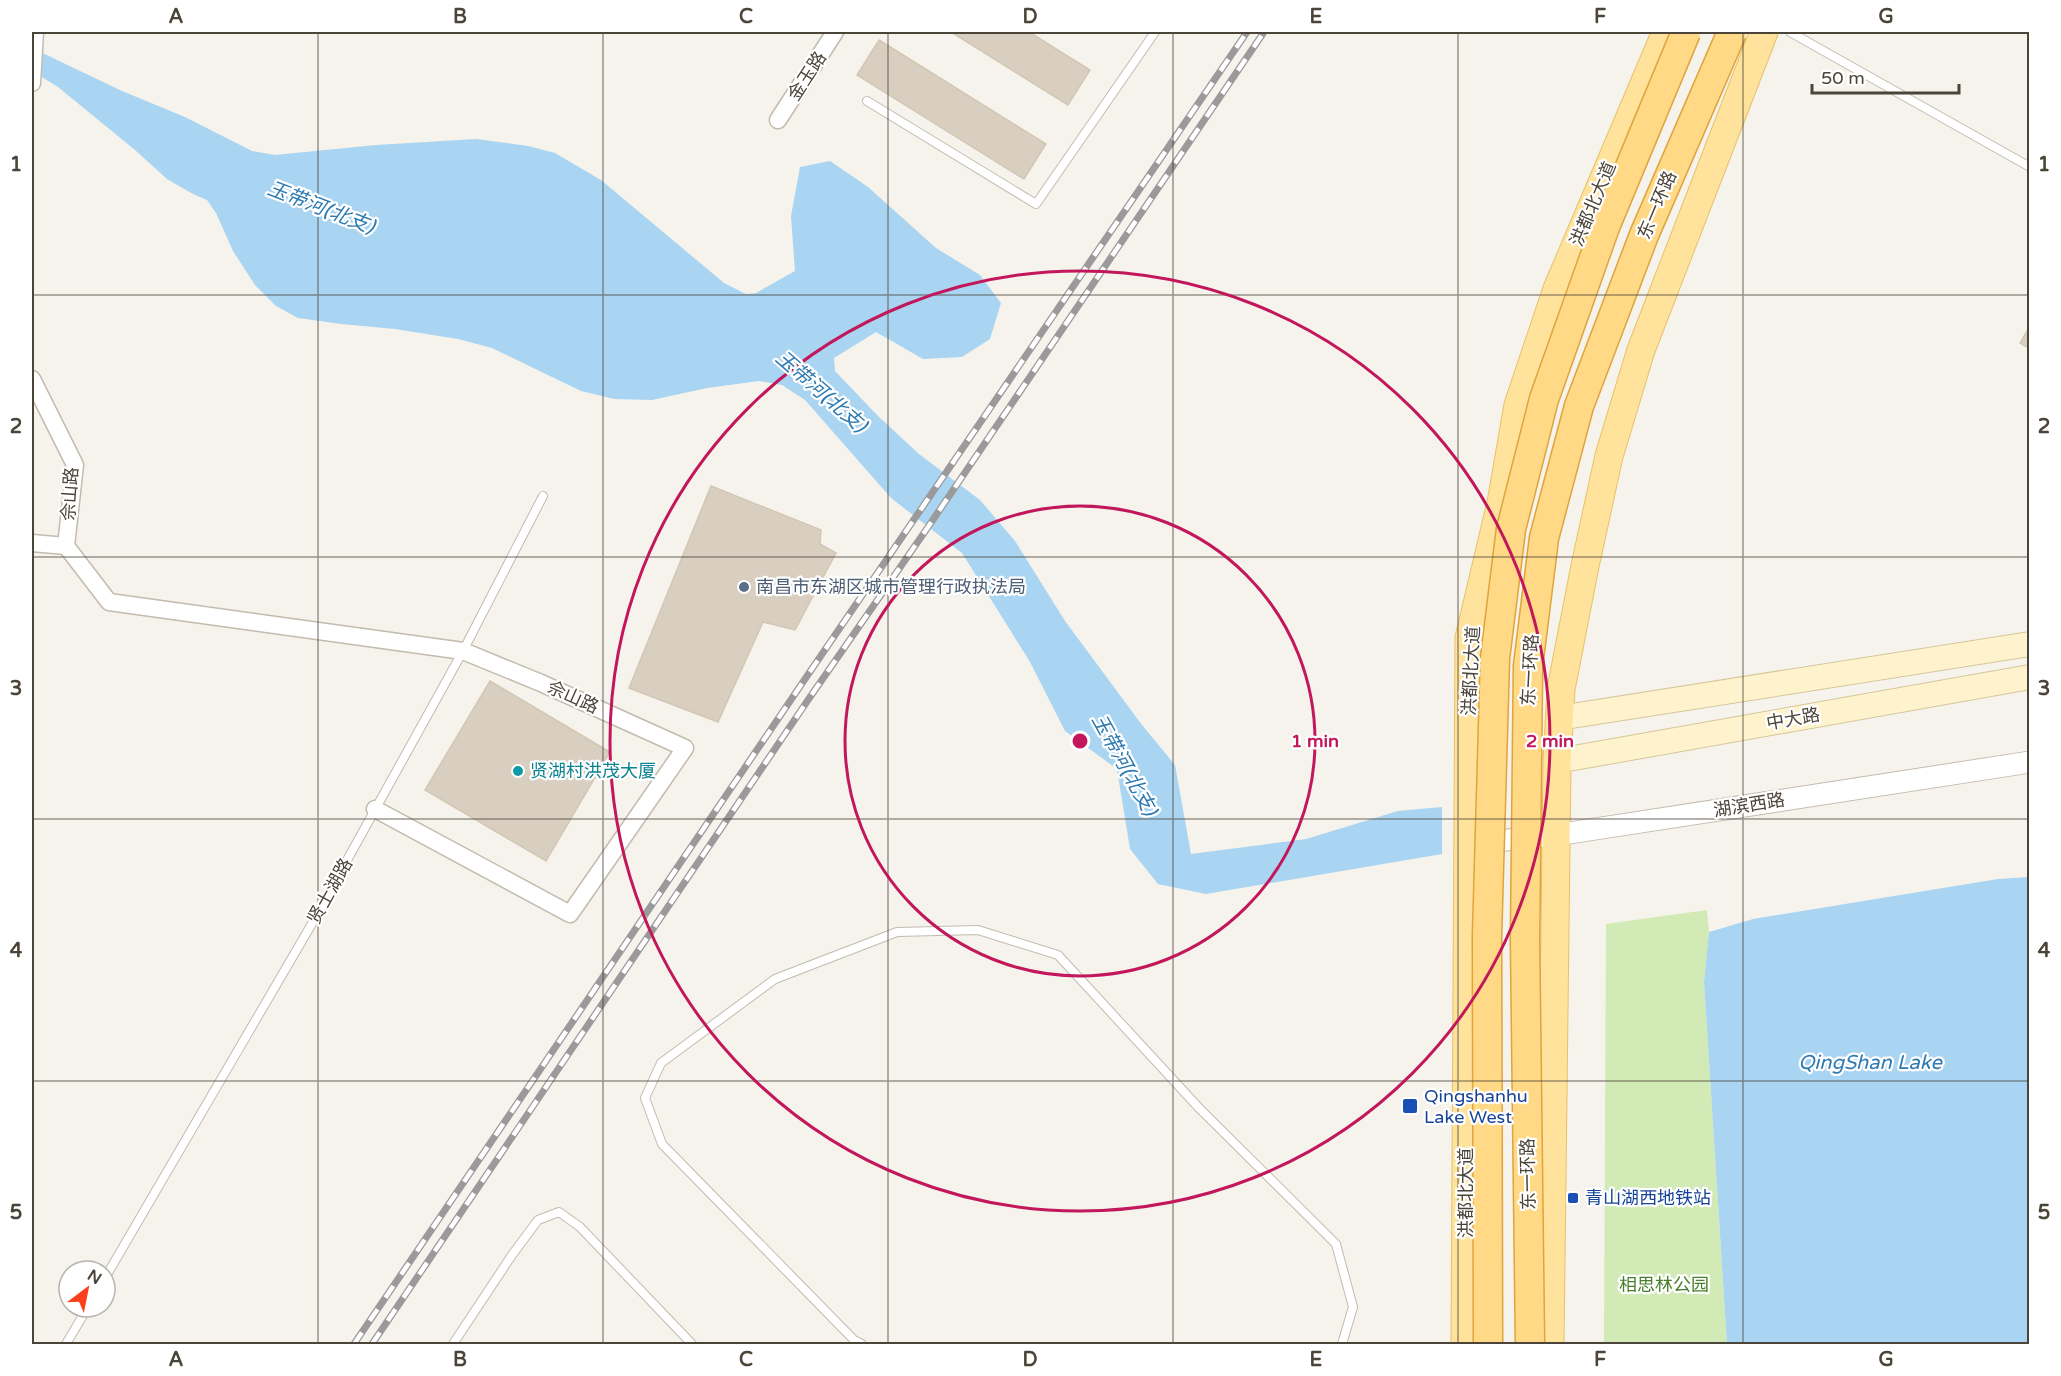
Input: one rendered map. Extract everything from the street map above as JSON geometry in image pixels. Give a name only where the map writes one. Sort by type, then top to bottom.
[{"type":"highway","name":"东一环路","points":[[1488,1344],[1486,936],[1495,658],[1511,529],[1548,388],[1605,227],[1686,32]]},
{"type":"highway","name":"东一环路","points":[[1530,1344],[1525,940],[1528,666],[1544,538],[1579,406],[1644,235],[1732,32]]},
{"type":"main road","name":"洪都北大道","points":[[1465,1344],[1469,638],[1501,503],[1518,405],[1557,290],[1666,32]]},
{"type":"main road","points":[[1550,1344],[1557,761],[1561,689],[1609,456],[1641,350],[1764,32]]},
{"type":"main road","name":"中大路","points":[[1559,718],[2030,644]]},
{"type":"main road","name":"中大路","points":[[1557,761],[2030,676]]},
{"type":"main road","points":[[1472,1344],[1488,1226]]},
{"type":"street","points":[[32,83],[35,32]]},
{"type":"street","name":"金玉路","points":[[778,120],[835,32]]},
{"type":"street","name":"佘山路","points":[[32,379],[75,465],[66,546],[109,602],[463,651],[541,683],[685,748],[570,915],[375,809]]},
{"type":"street","name":"佘山路","points":[[32,543],[66,546]]},
{"type":"street","name":"湖滨西路","points":[[1467,844],[1556,835],[2030,762]]},
{"type":"lane","points":[[867,101],[1036,204],[1155,32]]},
{"type":"lane","points":[[1790,32],[2030,167]]},
{"type":"lane","name":"贤士湖路","points":[[116,1259],[310,927],[463,651],[543,496]]},
{"type":"lane","points":[[862,1344],[854,1340],[662,1144],[645,1098],[661,1063],[775,979],[897,932],[978,930],[1058,955],[1199,1108],[1336,1244],[1353,1307],[1342,1344]]},
{"type":"lane","points":[[453,1344],[538,1220],[559,1212],[580,1227],[692,1344]]},
{"type":"lane","points":[[66,1344],[81,1319]]},
{"type":"green space","name":"相思林公园","points":[[1707,910],[1709,932],[1704,982],[1727,1344],[1604,1344],[1606,924]]},
{"type":"water","name":"玉带河(北支)","points":[[32,48],[122,91],[185,117],[252,151],[275,155],[376,145],[476,139],[528,146],[555,153],[601,180],[724,283],[746,294],[756,293],[795,271],[791,216],[800,167],[830,161],[868,187],[936,248],[980,275],[1001,303],[990,339],[962,357],[923,359],[876,332],[834,358],[835,371],[919,454],[980,500],[1015,541],[1065,621],[1142,725],[1175,765],[1191,854],[1306,839],[1398,811],[1442,807],[1442,854],[1206,894],[1158,884],[1130,849],[1117,769],[1065,731],[1030,662],[962,553],[891,498],[805,400],[782,385],[759,381],[707,388],[652,400],[614,399],[581,391],[492,348],[458,339],[298,318],[276,306],[255,285],[233,251],[216,213],[207,200],[167,179],[58,87],[32,71]]},
{"type":"water","name":"QingShan Lake","points":[[2029,877],[2029,1344],[1727,1344],[1704,982],[1709,932],[1753,919],[1998,879]]},
{"type":"building","points":[[951,32],[1029,32],[1090,70],[1068,105]]},
{"type":"building","points":[[879,40],[1046,144],[1024,179],[857,75]]},
{"type":"building","points":[[2030,326],[2030,349],[2020,343]]},
{"type":"building","name":"南昌市东湖区城市管理行政执法局","points":[[711,486],[821,530],[820,544],[836,553],[795,630],[763,622],[718,722],[629,688]]},
{"type":"building","name":"贤湖村洪茂大厦","points":[[490,681],[610,752],[546,861],[425,790]]},
{"type":"railway","points":[[354,1344],[1247,32]]},
{"type":"railway","points":[[372,1344],[1264,32]]},
{"type":"place","name":"南昌市东湖区城市管理行政执法局","points":[[744,587]]},
{"type":"place","name":"贤湖村洪茂大厦","points":[[518,771]]},
{"type":"place","name":"Qingshanhu Lake West","points":[[1410,1106]]},
{"type":"place","name":"青山湖西地铁站","points":[[1573,1198]]}]
